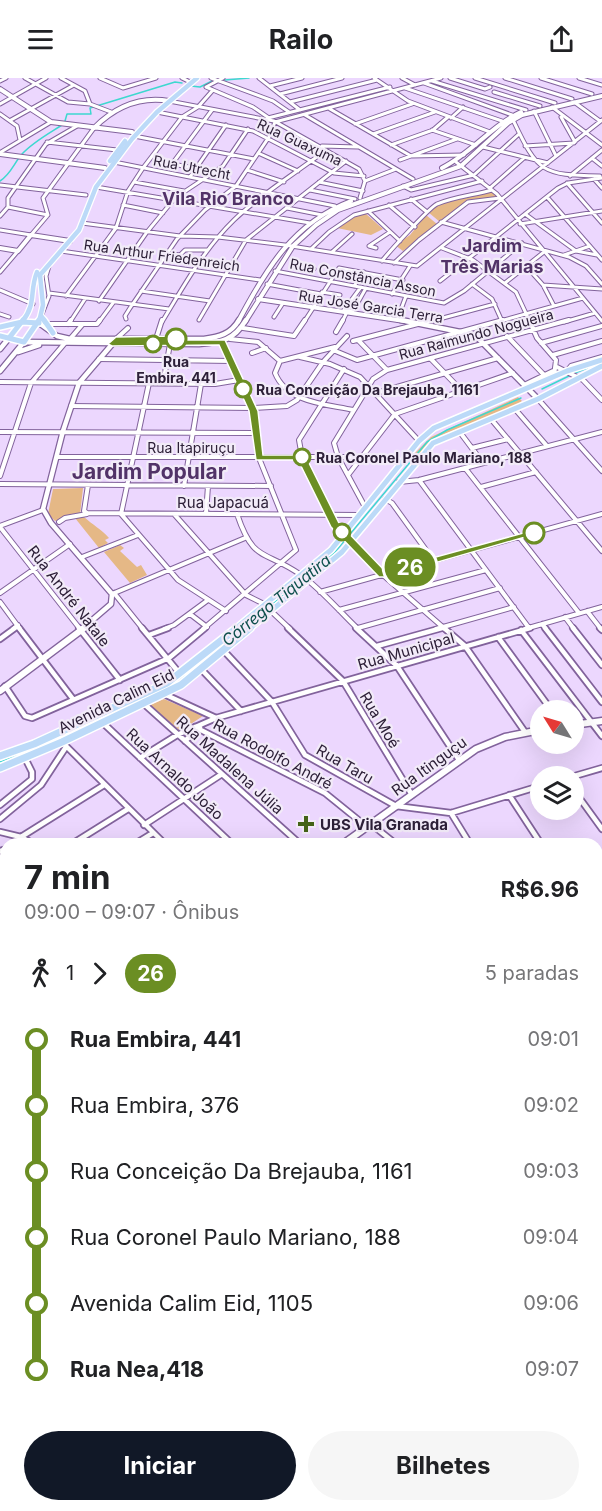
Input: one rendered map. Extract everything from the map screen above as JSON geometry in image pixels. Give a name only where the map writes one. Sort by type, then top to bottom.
[{"type":"main road","points":[[0,350],[31,310],[36,274],[82,223],[88,198],[96,186],[132,136],[192,79]]},
{"type":"main road","points":[[0,371],[41,318],[43,297],[39,278],[68,240],[105,168],[117,150],[192,79]]},
{"type":"main road","points":[[0,89],[33,108],[51,122],[132,136]]},
{"type":"main road","points":[[0,336],[24,342],[65,344],[170,344],[222,342],[230,339],[243,328],[274,272],[292,246],[316,225],[342,208],[461,166],[512,117],[592,94],[601,97]]},
{"type":"main road","points":[[41,318],[53,333],[70,339],[218,337],[234,329],[260,280],[285,245],[309,223],[336,206],[456,162],[502,121],[526,110],[555,103],[601,97]]},
{"type":"main road","points":[[94,128],[111,112],[150,100],[168,101]]},
{"type":"main road","points":[[1,153],[34,160],[105,168]]},
{"type":"main road","points":[[0,248],[18,251],[31,235],[68,240]]},
{"type":"main road","name":"Rua José Garcia Terra","points":[[251,298],[346,314],[421,323],[476,335],[485,342]]},
{"type":"main road","points":[[1,327],[31,310]]},
{"type":"main road","points":[[1,327],[41,318],[49,324],[53,333]]},
{"type":"main road","points":[[9,339],[30,335]]},
{"type":"main road","points":[[3,689],[107,609],[113,595],[43,510],[63,431],[79,383],[116,339]]},
{"type":"main road","points":[[485,342],[538,399]]},
{"type":"main road","points":[[10,358],[23,349],[47,343]]},
{"type":"main road","name":"Avenida Calim Eid","points":[[0,768],[64,745],[141,699],[180,674],[264,604],[305,578],[331,550],[349,538],[365,507],[419,441],[442,424],[546,377],[567,372],[602,358]]},
{"type":"main road","name":"Avenida Calim Eid","points":[[0,756],[141,699],[164,694],[181,685],[271,611],[349,538],[434,443],[538,399],[602,366]]},
{"type":"main road","points":[[546,377],[538,385],[539,390],[548,392],[559,389]]},
{"type":"main road","points":[[505,397],[518,395],[526,397],[526,401],[514,409]]},
{"type":"main road","points":[[584,724],[602,721]]},
{"type":"main road","name":"Rua Itinguçu","points":[[352,838],[483,745],[530,731]]},
{"type":"street","points":[[0,81],[6,78]]},
{"type":"street","points":[[25,78],[72,104],[90,104],[111,112]]},
{"type":"street","points":[[0,104],[46,78]]},
{"type":"street","points":[[61,78],[90,96],[90,104]]},
{"type":"street","points":[[102,79],[110,78]]},
{"type":"street","points":[[102,79],[123,88],[156,78]]},
{"type":"street","points":[[182,78],[192,79]]},
{"type":"street","points":[[211,78],[220,79],[275,102],[289,112]]},
{"type":"street","points":[[261,78],[300,110]]},
{"type":"street","points":[[270,86],[302,78]]},
{"type":"street","points":[[280,94],[342,78]]},
{"type":"street","points":[[402,78],[415,85]]},
{"type":"street","points":[[168,101],[275,121],[330,109],[441,78]]},
{"type":"street","points":[[450,78],[486,89],[490,87]]},
{"type":"street","points":[[475,78],[555,103]]},
{"type":"street","points":[[82,223],[180,236],[218,237],[285,245],[416,267],[601,120],[573,101],[505,78]]},
{"type":"street","points":[[541,78],[592,94]]},
{"type":"street","points":[[568,87],[580,78],[602,85]]},
{"type":"street","points":[[220,79],[206,86],[253,107],[359,169],[364,176],[363,191],[358,198],[310,190]]},
{"type":"street","points":[[290,102],[376,79],[413,103],[490,132]]},
{"type":"street","points":[[433,79],[526,110]]},
{"type":"street","points":[[423,83],[512,117],[531,160],[542,169],[562,176],[602,177]]},
{"type":"street","points":[[11,120],[74,85]]},
{"type":"street","points":[[268,117],[390,87]]},
{"type":"street","points":[[405,88],[502,121]]},
{"type":"street","points":[[66,296],[116,228],[128,191],[143,168],[182,117],[198,107],[213,90]]},
{"type":"street","points":[[495,92],[540,106]]},
{"type":"street","points":[[483,97],[487,94]]},
{"type":"street","points":[[496,101],[500,98]]},
{"type":"street","points":[[391,145],[432,130],[449,117],[476,102]]},
{"type":"street","points":[[355,124],[413,103]]},
{"type":"street","points":[[552,107],[565,120],[602,145]]},
{"type":"street","points":[[330,109],[411,156],[465,155]]},
{"type":"street","points":[[195,168],[172,164],[212,110]]},
{"type":"street","points":[[534,111],[556,156]]},
{"type":"street","name":"Rua Guaxuma","points":[[157,112],[248,129],[269,137],[332,172],[364,176]]},
{"type":"street","points":[[373,134],[435,112]]},
{"type":"street","points":[[0,114],[17,126],[20,140]]},
{"type":"street","points":[[305,115],[413,179]]},
{"type":"street","points":[[565,120],[574,143]]},
{"type":"street","points":[[126,319],[125,316],[165,254],[211,205],[236,186],[269,137],[275,121]]},
{"type":"street","points":[[1,153],[51,122]]},
{"type":"street","points":[[190,177],[226,125]]},
{"type":"street","points":[[0,216],[8,207],[8,202],[16,187],[47,142],[77,126]]},
{"type":"street","points":[[0,230],[31,235],[48,215],[48,210],[42,200],[94,128]]},
{"type":"street","points":[[99,301],[147,232],[175,198],[223,166],[248,129]]},
{"type":"street","points":[[432,130],[476,145]]},
{"type":"street","points":[[403,186],[411,190],[474,175],[519,134]]},
{"type":"street","points":[[132,136],[254,159]]},
{"type":"street","points":[[400,160],[457,139]]},
{"type":"street","points":[[47,142],[117,150]]},
{"type":"street","points":[[525,146],[574,143]]},
{"type":"street","points":[[319,146],[360,147]]},
{"type":"street","points":[[483,147],[548,163]]},
{"type":"street","points":[[156,339],[160,324],[207,250],[218,237],[245,211],[326,150]]},
{"type":"street","points":[[570,176],[602,150]]},
{"type":"street","points":[[258,153],[298,171]]},
{"type":"street","points":[[382,261],[427,212],[438,204],[491,189],[523,158],[530,156]]},
{"type":"street","points":[[592,158],[602,166]]},
{"type":"street","points":[[199,320],[246,240],[346,161]]},
{"type":"street","name":"Rua Utrecht","points":[[114,162],[336,206]]},
{"type":"street","points":[[456,162],[491,189],[602,321]]},
{"type":"street","points":[[180,175],[184,166]]},
{"type":"street","points":[[365,181],[396,169]]},
{"type":"street","points":[[247,170],[284,182]]},
{"type":"street","points":[[578,170],[591,177],[602,188]]},
{"type":"street","points":[[562,176],[602,223]]},
{"type":"street","points":[[440,281],[558,188],[591,177]]},
{"type":"street","points":[[310,249],[329,232],[354,215],[410,198],[482,181]]},
{"type":"street","points":[[134,182],[185,191]]},
{"type":"street","points":[[319,183],[363,191]]},
{"type":"street","points":[[0,185],[88,198]]},
{"type":"street","points":[[96,186],[309,223]]},
{"type":"street","points":[[558,188],[572,189]]},
{"type":"street","points":[[547,197],[602,260]]},
{"type":"street","points":[[410,198],[427,212]]},
{"type":"street","points":[[394,263],[441,222],[470,201],[500,199]]},
{"type":"street","points":[[3,201],[8,202]]},
{"type":"street","points":[[389,205],[415,227]]},
{"type":"street","points":[[123,206],[163,213]]},
{"type":"street","points":[[8,207],[48,215]]},
{"type":"street","points":[[287,208],[322,215]]},
{"type":"street","points":[[342,208],[354,215]]},
{"type":"street","points":[[368,211],[400,241]]},
{"type":"street","points":[[520,224],[602,211]]},
{"type":"street","points":[[525,214],[576,251],[597,255]]},
{"type":"street","points":[[441,222],[564,255],[586,266],[602,284]]},
{"type":"street","points":[[376,248],[369,246],[390,232]]},
{"type":"street","points":[[332,252],[352,234]]},
{"type":"street","points":[[501,319],[490,297],[472,284],[522,243]]},
{"type":"street","points":[[564,255],[590,246]]},
{"type":"street","points":[[442,248],[469,258],[505,283],[519,296],[541,343],[553,355],[557,367],[554,374]]},
{"type":"street","points":[[165,254],[181,255],[185,250],[207,250]]},
{"type":"street","points":[[505,283],[542,250]]},
{"type":"street","points":[[594,251],[602,250]]},
{"type":"street","points":[[0,272],[18,251]]},
{"type":"street","name":"Rua Arthur Friedenreich","points":[[61,251],[260,280]]},
{"type":"street","points":[[41,318],[49,293],[46,274],[52,260]]},
{"type":"street","points":[[293,266],[314,269]]},
{"type":"street","points":[[392,294],[411,266]]},
{"type":"street","points":[[526,266],[543,285],[554,306]]},
{"type":"street","points":[[297,275],[303,267]]},
{"type":"street","points":[[243,328],[292,337],[338,269],[403,280]]},
{"type":"street","name":"Rua Constância Asson","points":[[274,272],[448,302],[472,284]]},
{"type":"street","points":[[354,286],[364,272]]},
{"type":"street","points":[[267,284],[340,295]]},
{"type":"street","points":[[543,285],[602,290]]},
{"type":"street","points":[[363,288],[353,311],[344,310],[363,288]]},
{"type":"street","points":[[0,290],[33,301]]},
{"type":"street","points":[[141,291],[210,302]]},
{"type":"street","points":[[49,293],[170,309]]},
{"type":"street","points":[[397,320],[406,296]]},
{"type":"street","points":[[353,410],[299,397],[284,389],[275,375],[276,366],[280,361],[297,356],[334,349],[354,360],[583,298]]},
{"type":"street","points":[[68,324],[85,299]]},
{"type":"street","points":[[49,324],[99,323],[113,303]]},
{"type":"street","points":[[274,317],[283,303]]},
{"type":"street","points":[[353,341],[495,304]]},
{"type":"street","name":"Rua Raimundo Nogueira","points":[[339,457],[334,446],[335,439],[375,376],[387,370],[595,313]]},
{"type":"street","points":[[0,314],[9,317]]},
{"type":"street","points":[[336,332],[346,314]]},
{"type":"street","points":[[70,339],[82,325]]},
{"type":"street","points":[[541,343],[602,326]]},
{"type":"street","points":[[116,339],[128,328]]},
{"type":"street","points":[[71,406],[283,407],[295,402],[323,362],[347,336]]},
{"type":"street","points":[[507,336],[546,377]]},
{"type":"street","points":[[230,339],[255,341],[280,361]]},
{"type":"street","points":[[358,340],[387,370]]},
{"type":"street","points":[[553,355],[602,341]]},
{"type":"street","points":[[3,689],[24,716],[29,718],[169,658],[281,565],[297,547],[259,458],[252,408],[222,342]]},
{"type":"street","points":[[0,476],[31,383],[65,344]]},
{"type":"street","points":[[163,384],[170,344]]},
{"type":"street","points":[[252,353],[266,348]]},
{"type":"street","points":[[297,356],[323,362],[360,377],[419,441]]},
{"type":"street","points":[[430,358],[462,391]]},
{"type":"street","points":[[376,393],[498,358]]},
{"type":"street","points":[[99,359],[231,361]]},
{"type":"street","points":[[557,367],[578,377],[602,400]]},
{"type":"street","points":[[344,369],[300,437],[302,457],[328,514],[334,525],[383,575],[465,646],[525,732]]},
{"type":"street","points":[[348,476],[395,414],[513,373]]},
{"type":"street","points":[[0,382],[220,384],[239,380]]},
{"type":"street","points":[[149,383],[121,514],[181,582],[226,611]]},
{"type":"street","points":[[184,486],[201,384]]},
{"type":"street","points":[[538,399],[602,471]]},
{"type":"street","points":[[514,409],[547,446]]},
{"type":"street","points":[[491,419],[601,549]]},
{"type":"street","points":[[0,432],[255,433]]},
{"type":"street","points":[[399,482],[419,480],[602,432]]},
{"type":"street","points":[[462,435],[483,463]]},
{"type":"street","points":[[472,448],[508,439]]},
{"type":"street","name":"Rua Itapiruçu","points":[[57,457],[362,457]]},
{"type":"street","points":[[339,457],[365,507]]},
{"type":"street","points":[[465,468],[579,613]]},
{"type":"street","points":[[481,487],[536,472]]},
{"type":"street","points":[[419,480],[529,628]]},
{"type":"street","points":[[0,484],[271,486]]},
{"type":"street","points":[[87,513],[84,511],[88,485]]},
{"type":"street","points":[[207,514],[208,486]]},
{"type":"street","points":[[385,499],[392,503],[434,561]]},
{"type":"street","points":[[0,526],[43,510]]},
{"type":"street","name":"Rua Japacuá","points":[[59,522],[65,518],[84,516],[87,513],[359,515]]},
{"type":"street","points":[[174,514],[246,595],[264,604]]},
{"type":"street","points":[[237,514],[245,538],[254,550],[305,578],[397,666],[459,760]]},
{"type":"street","points":[[320,592],[602,514]]},
{"type":"street","name":"Rua André Natale","points":[[0,526],[120,680]]},
{"type":"street","points":[[81,557],[138,535]]},
{"type":"street","points":[[180,674],[169,658],[113,595],[245,538]]},
{"type":"street","points":[[0,593],[69,544]]},
{"type":"street","points":[[339,610],[486,570]]},
{"type":"street","points":[[358,628],[500,588]]},
{"type":"street","points":[[149,635],[174,625],[208,600]]},
{"type":"street","points":[[0,602],[73,699]]},
{"type":"street","points":[[377,646],[514,607]]},
{"type":"street","name":"Rua Municipal","points":[[197,728],[216,718],[602,607]]},
{"type":"street","name":"Rua Moé","points":[[271,611],[343,681],[412,795]]},
{"type":"street","points":[[587,611],[602,630]]},
{"type":"street","points":[[190,614],[207,627]]},
{"type":"street","points":[[565,617],[602,665]]},
{"type":"street","points":[[542,624],[602,702]]},
{"type":"street","points":[[0,639],[18,626]]},
{"type":"street","points":[[521,630],[602,736]]},
{"type":"street","points":[[498,637],[544,700]]},
{"type":"street","name":"Rua Taru","points":[[224,651],[272,702],[305,755],[396,807]]},
{"type":"street","points":[[201,669],[241,711]]},
{"type":"street","points":[[164,694],[216,718]]},
{"type":"street","name":"Rua Madalena Júlia","points":[[141,699],[177,735],[293,838]]},
{"type":"street","name":"Rua Arnaldo João","points":[[102,722],[226,838]]},
{"type":"street","points":[[140,758],[177,735],[197,728]]},
{"type":"street","points":[[185,741],[197,728]]},
{"type":"street","name":"Rua Rodolfo André","points":[[197,728],[325,793],[387,838]]},
{"type":"street","points":[[0,819],[41,785],[64,745],[158,838]]},
{"type":"street","points":[[0,805],[32,779],[32,772],[25,758]]},
{"type":"street","points":[[584,773],[602,768]]},
{"type":"street","points":[[144,825],[222,774]]},
{"type":"street","points":[[0,832],[21,837],[104,785]]},
{"type":"street","points":[[396,807],[451,813],[530,789]]},
{"type":"street","points":[[509,795],[537,838]]},
{"type":"street","points":[[584,805],[602,830]]},
{"type":"street","points":[[82,838],[128,809]]},
{"type":"street","points":[[451,813],[466,838]]},
{"type":"street","points":[[145,838],[153,833]]},
{"type":"shaded area","points":[[491,191],[498,197],[467,200],[440,222],[428,212],[439,204]]},
{"type":"shaded area","points":[[365,213],[383,229],[371,235],[337,228],[353,217]]},
{"type":"shaded area","points":[[426,215],[437,224],[403,251],[395,245],[410,235]]},
{"type":"shaded area","points":[[518,397],[522,401],[515,406],[440,436],[432,441],[415,460],[410,458],[431,437]]},
{"type":"shaded area","points":[[83,488],[80,515],[55,521],[48,514],[53,489]]},
{"type":"shaded area","points":[[84,517],[109,538],[105,540],[108,543],[99,548],[75,518]]},
{"type":"shaded area","points":[[120,545],[124,548],[120,551],[137,567],[141,565],[147,575],[130,583],[104,552]]},
{"type":"shaded area","points":[[164,699],[203,716],[180,731],[150,705]]},
{"type":"waterway","points":[[225,80],[249,78]]},
{"type":"waterway","points":[[191,86],[200,87],[212,81]]},
{"type":"waterway","points":[[65,121],[67,114],[91,114],[90,108],[175,82],[182,83]]},
{"type":"waterway","points":[[0,181],[26,150],[62,125]]},
{"type":"waterway","name":"Córrego Tiquatira","points":[[575,373],[590,367]]},
{"type":"waterway","name":"Córrego Tiquatira","points":[[542,389],[571,375]]},
{"type":"waterway","name":"Córrego Tiquatira","points":[[147,696],[191,672],[335,552],[427,442],[447,430],[521,398]]},
{"type":"waterway","name":"Córrego Tiquatira","points":[[0,762],[82,725]]},
{"type":"bus line","name":"26","points":[[176,339],[116,339],[112,344],[222,342],[254,411],[256,449],[259,458],[302,457],[334,525],[383,575],[534,533]]},
{"type":"place","name":"Rua Embira, 441","points":[[176,339]]},
{"type":"place","name":"Rua Conceição Da Brejauba, 1161","points":[[243,389]]},
{"type":"place","name":"Rua Coronel Paulo Mariano, 188","points":[[302,457]]},
{"type":"place","name":"UBS Vila Granada","points":[[306,824]]},
{"type":"district","name":"Vila Rio Branco","points":[[228,198]]},
{"type":"district","name":"Jardim Três Marias","points":[[492,255]]},
{"type":"district","name":"Jardim Popular","points":[[149,471]]}]
